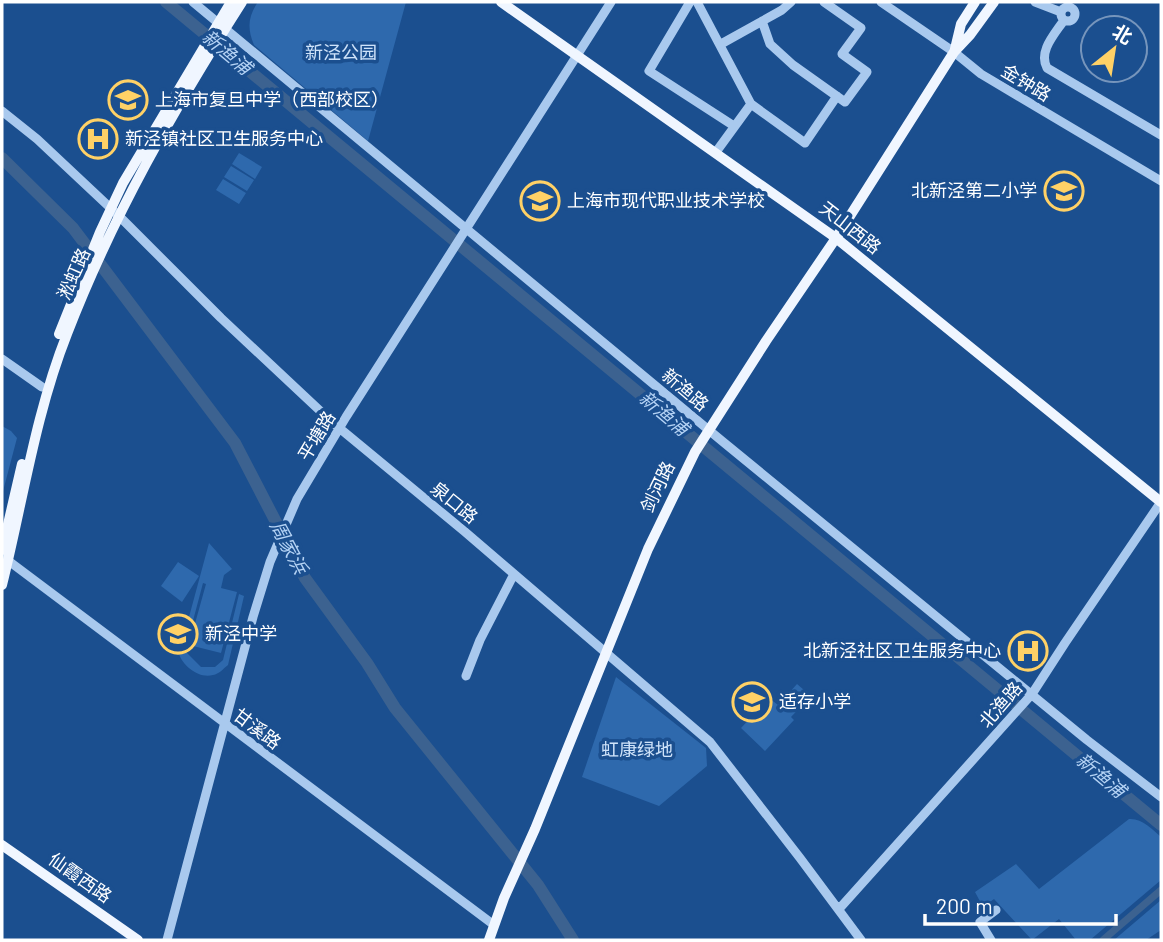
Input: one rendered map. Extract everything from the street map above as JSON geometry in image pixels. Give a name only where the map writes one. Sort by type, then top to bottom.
[{"type":"main road","name":"淞虹路","points":[[219,30],[231,2]]},
{"type":"main road","name":"淞虹路","points":[[4,555],[40,416],[89,274],[115,212],[208,47],[242,2]]},
{"type":"main road","name":"天山西路","points":[[501,2],[836,238],[1161,502]]},
{"type":"main road","name":"剑河路","points":[[954,52],[961,24],[975,2]]},
{"type":"main road","points":[[954,52],[985,2]]},
{"type":"main road","name":"剑河路","points":[[489,940],[648,549],[695,452],[954,52],[970,35],[993,2]]},
{"type":"main road","name":"淞虹路","points":[[2,585],[4,555],[33,418],[60,333],[89,274]]},
{"type":"main road","name":"仙霞西路","points":[[2,845],[138,940]]},
{"type":"street","name":"新渔路","points":[[193,2],[219,30],[708,429],[1030,698],[1161,797]]},
{"type":"street","name":"平塘路","points":[[167,940],[270,562],[297,499],[611,2]]},
{"type":"street","points":[[690,2],[649,71],[734,126]]},
{"type":"street","points":[[700,2],[751,104],[805,144],[867,72],[842,54],[861,28],[824,2]]},
{"type":"street","name":"金钟路","points":[[881,2],[981,74],[1161,181]]},
{"type":"street","points":[[1035,2],[1068,10],[1044,52],[1043,60],[1047,68],[1161,135]]},
{"type":"street","points":[[721,44],[788,3]]},
{"type":"street","points":[[762,21],[770,44],[793,65],[841,99]]},
{"type":"street","points":[[716,152],[751,104]]},
{"type":"street","name":"泉口路","points":[[2,111],[37,139],[115,212],[221,318],[340,429],[607,652],[710,742],[861,940]]},
{"type":"street","points":[[2,359],[42,387]]},
{"type":"street","name":"北渔路","points":[[839,909],[1030,698],[1161,502]]},
{"type":"street","name":"甘溪路","points":[[4,555],[225,725],[494,925]]},
{"type":"street","points":[[466,676],[480,640],[514,575]]},
{"type":"street","points":[[991,940],[980,922],[996,910]]},
{"type":"green space","name":"新泾公园","points":[[258,2],[406,2],[368,141],[254,45],[250,23]]},
{"type":"green space","points":[[239,153],[262,167],[255,179],[232,164]]},
{"type":"green space","points":[[231,166],[254,180],[247,191],[224,177]]},
{"type":"green space","points":[[223,179],[246,193],[239,204],[216,190]]},
{"type":"green space","points":[[2,426],[17,438],[2,495]]},
{"type":"green space","points":[[209,543],[232,569],[224,575],[221,588],[237,592],[221,653],[189,645],[206,584],[203,583],[185,651],[201,667],[215,667],[223,660],[239,594],[244,596],[228,665],[217,674],[208,676],[192,670],[179,654]]},
{"type":"green space","points":[[178,562],[199,576],[182,602],[161,586]]},
{"type":"green space","name":"虹康绿地","points":[[616,677],[706,748],[707,766],[659,806],[582,777]]},
{"type":"green space","points":[[797,684],[811,696],[791,717],[794,720],[765,751],[741,728],[769,698],[778,705]]},
{"type":"green space","points":[[1129,819],[1142,822],[1161,837],[1161,880],[1090,940],[1076,940],[1059,919],[1032,940],[994,899],[983,907],[975,892],[1016,864],[1039,889]]},
{"type":"green space","points":[[1161,900],[1161,930],[1146,940],[1114,940]]},
{"type":"waterway","name":"新渔浦","points":[[166,2],[1161,825]]},
{"type":"waterway","name":"周家浜","points":[[2,158],[73,228],[235,443],[305,578],[367,663],[395,708],[538,885],[573,940]]},
{"type":"waterway","points":[[1103,940],[1161,890]]},
{"type":"place","name":"上海市复旦中学（西部校区）","points":[[128,100]]},
{"type":"place","name":"新泾镇社区卫生服务中心","points":[[98,139]]},
{"type":"place","name":"北新泾第二小学","points":[[1064,191]]},
{"type":"place","name":"上海市现代职业技术学校","points":[[540,201]]},
{"type":"place","name":"新泾中学","points":[[178,634]]},
{"type":"place","name":"北新泾社区卫生服务中心","points":[[1028,651]]},
{"type":"place","name":"适存小学","points":[[752,702]]}]
